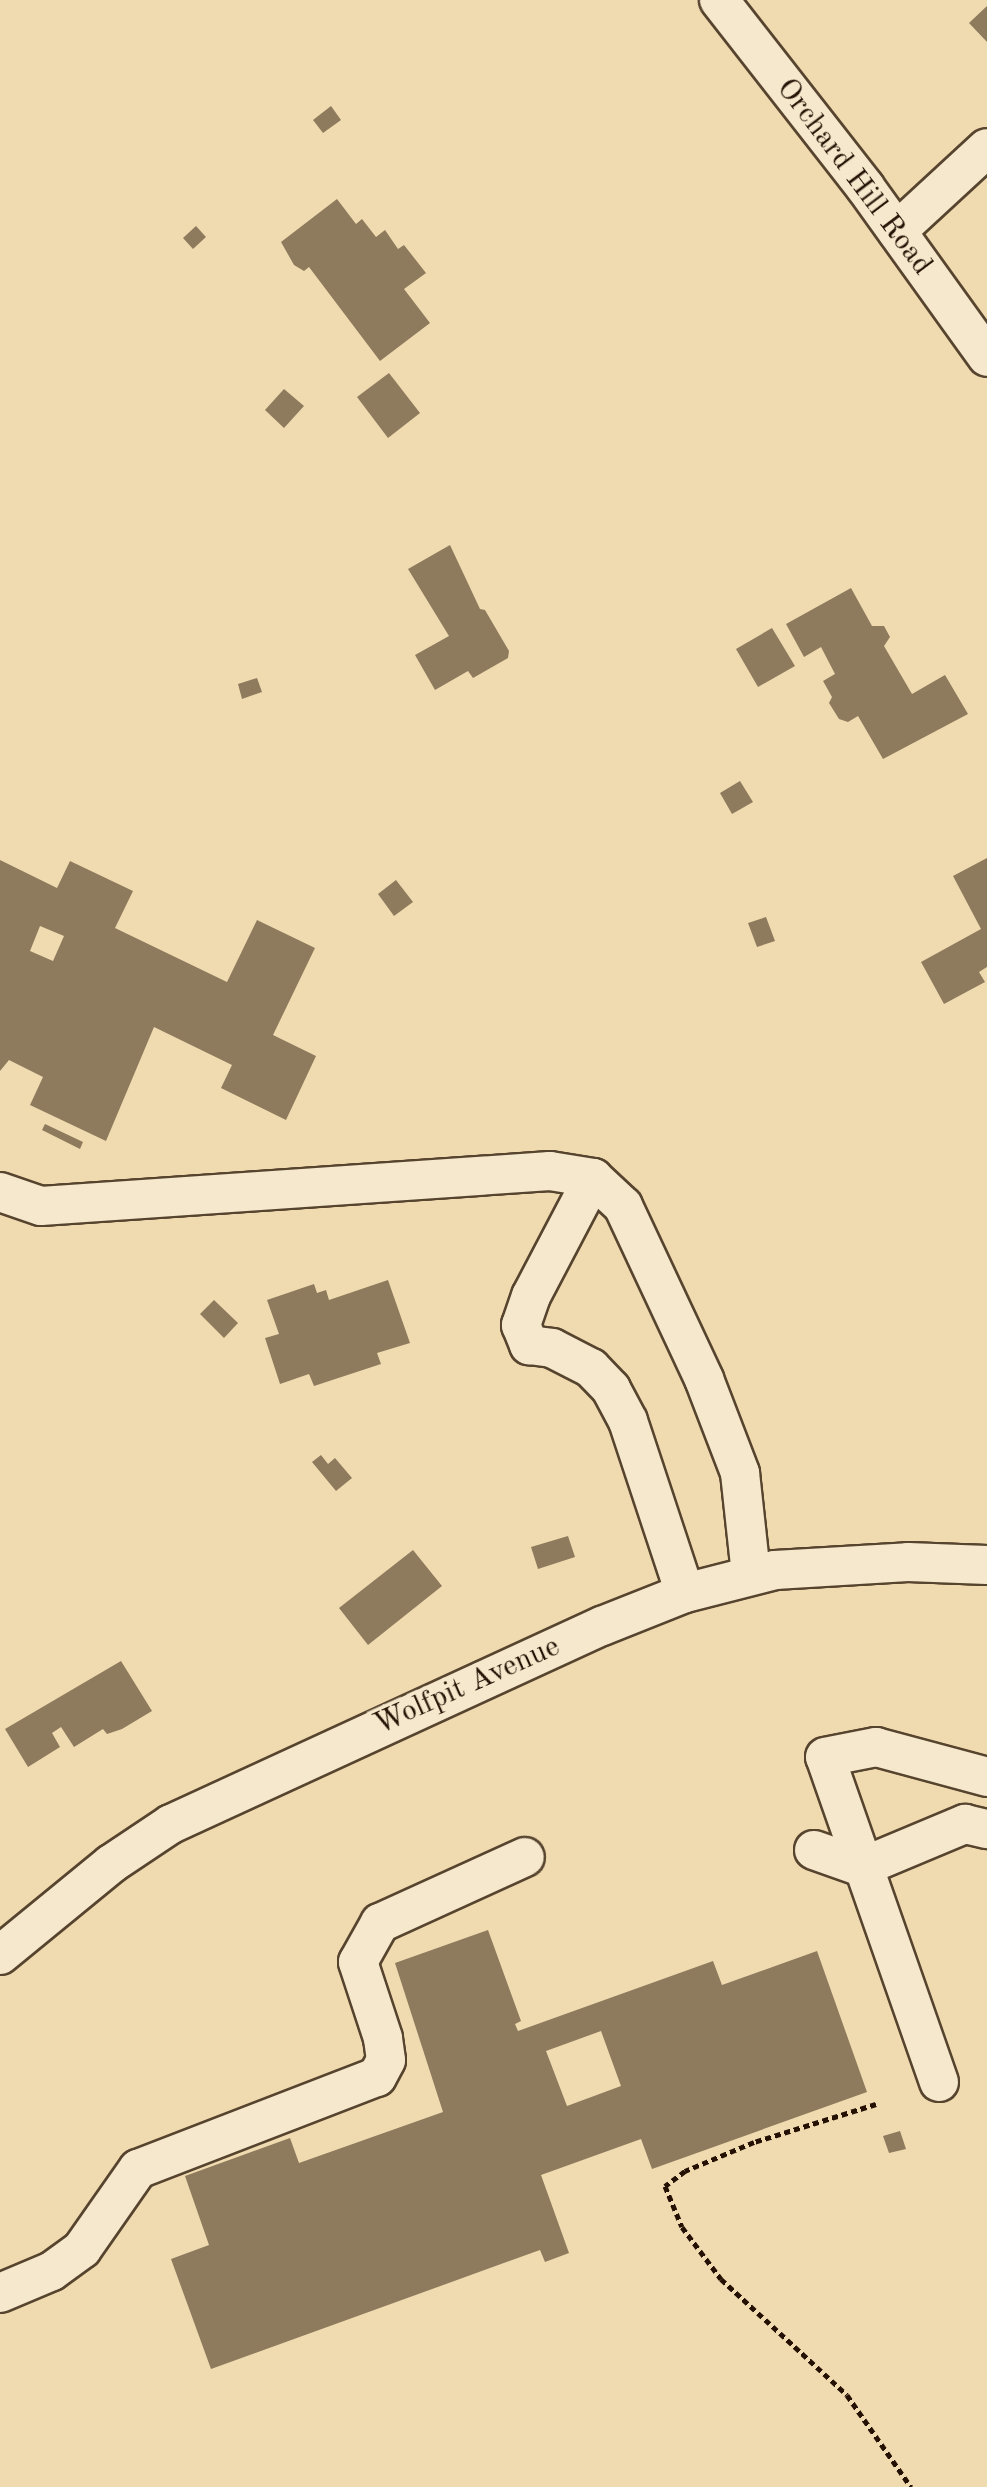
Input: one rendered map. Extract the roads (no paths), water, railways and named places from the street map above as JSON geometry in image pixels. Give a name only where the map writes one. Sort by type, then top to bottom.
[{"type":"street","name":"Orchard Hill Road","points":[[719,0],[897,231],[987,357]]},
{"type":"street","points":[[897,231],[987,148]]},
{"type":"street","points":[[0,1192],[41,1206],[550,1171],[593,1178],[623,1206],[704,1379],[740,1473],[751,1575]]},
{"type":"street","points":[[593,1178],[531,1296],[521,1325],[529,1345],[552,1348],[591,1368],[611,1389],[628,1421],[685,1593]]},
{"type":"street","name":"Wolfpit Avenue","points":[[0,1955],[111,1864],[191,1813],[544,1651],[685,1593],[751,1575],[849,1563],[987,1565]]},
{"type":"street","points":[[939,2082],[825,1757],[876,1747],[987,1777]]},
{"type":"street","points":[[814,1850],[862,1867],[965,1824],[987,1829]]},
{"type":"street","points":[[0,2293],[52,2271],[82,2249],[138,2169],[377,2077],[386,2060],[383,2038],[358,1962],[380,1923],[525,1857]]}]
